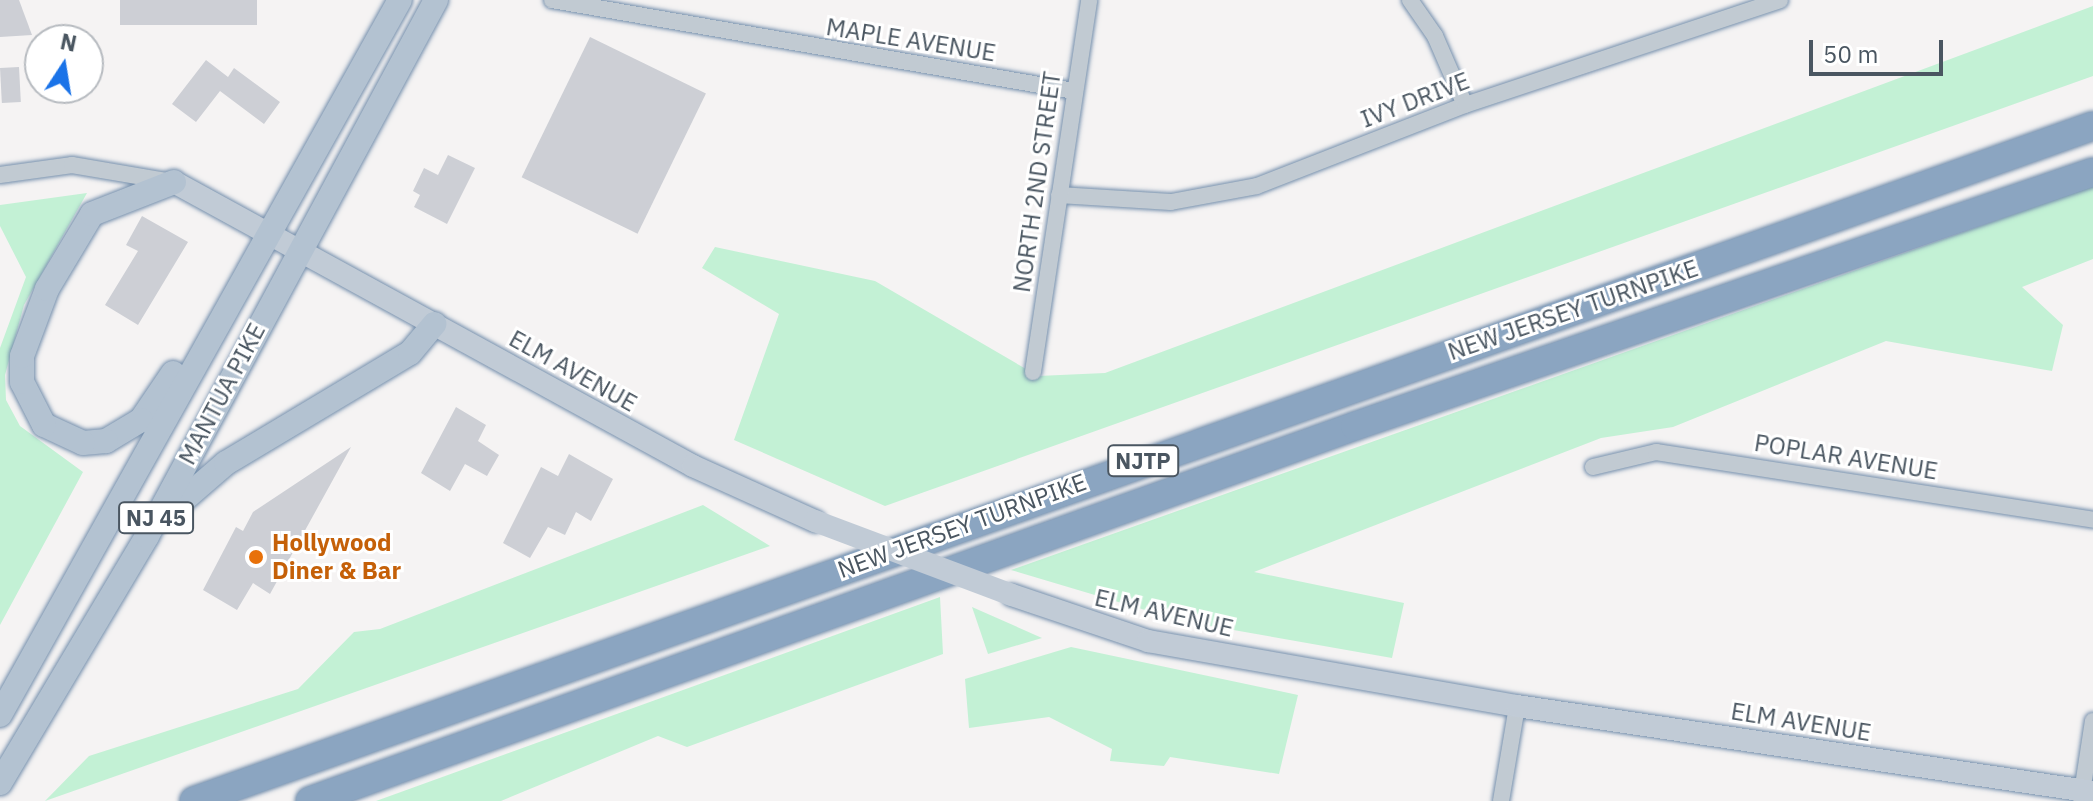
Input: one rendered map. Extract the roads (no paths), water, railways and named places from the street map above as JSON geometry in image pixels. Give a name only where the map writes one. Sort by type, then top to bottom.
[{"type":"highway","name":"NEW JERSEY TURNPIKE","points":[[194,801],[2093,126]]},
{"type":"highway","name":"NEW JERSEY TURNPIKE","points":[[310,801],[1355,426],[2093,172]]},
{"type":"main road","name":"MANTUA PIKE","points":[[0,715],[267,230],[400,0]]},
{"type":"main road","name":"MANTUA PIKE","points":[[0,783],[147,536],[300,247],[436,0]]},
{"type":"main road","name":"ELM AVENUE","points":[[174,182],[300,247],[693,466],[815,521],[1012,595],[1148,641],[1517,706],[2085,795]]},
{"type":"main road","points":[[174,182],[92,214],[57,268],[22,356],[22,382],[44,425],[83,443],[106,441],[141,420],[226,277],[255,254]]},
{"type":"main road","points":[[147,536],[226,463],[410,353],[434,324]]},
{"type":"street","name":"MAPLE AVENUE","points":[[552,0],[1074,91]]},
{"type":"street","name":"NORTH 2ND STREET","points":[[1033,372],[1089,0]]},
{"type":"street","points":[[1410,0],[1435,36],[1465,105]]},
{"type":"street","name":"IVY DRIVE","points":[[1059,195],[1123,202],[1204,198],[1257,186],[1465,105],[1780,0]]},
{"type":"street","points":[[0,175],[72,165],[174,182]]},
{"type":"street","name":"POPLAR AVENUE","points":[[1593,467],[1656,452],[2093,520]]},
{"type":"street","points":[[1501,801],[1517,706]]},
{"type":"street","points":[[2085,795],[2093,721]]},
{"type":"place","name":"Hollywood Diner & Bar","points":[[256,557]]}]
